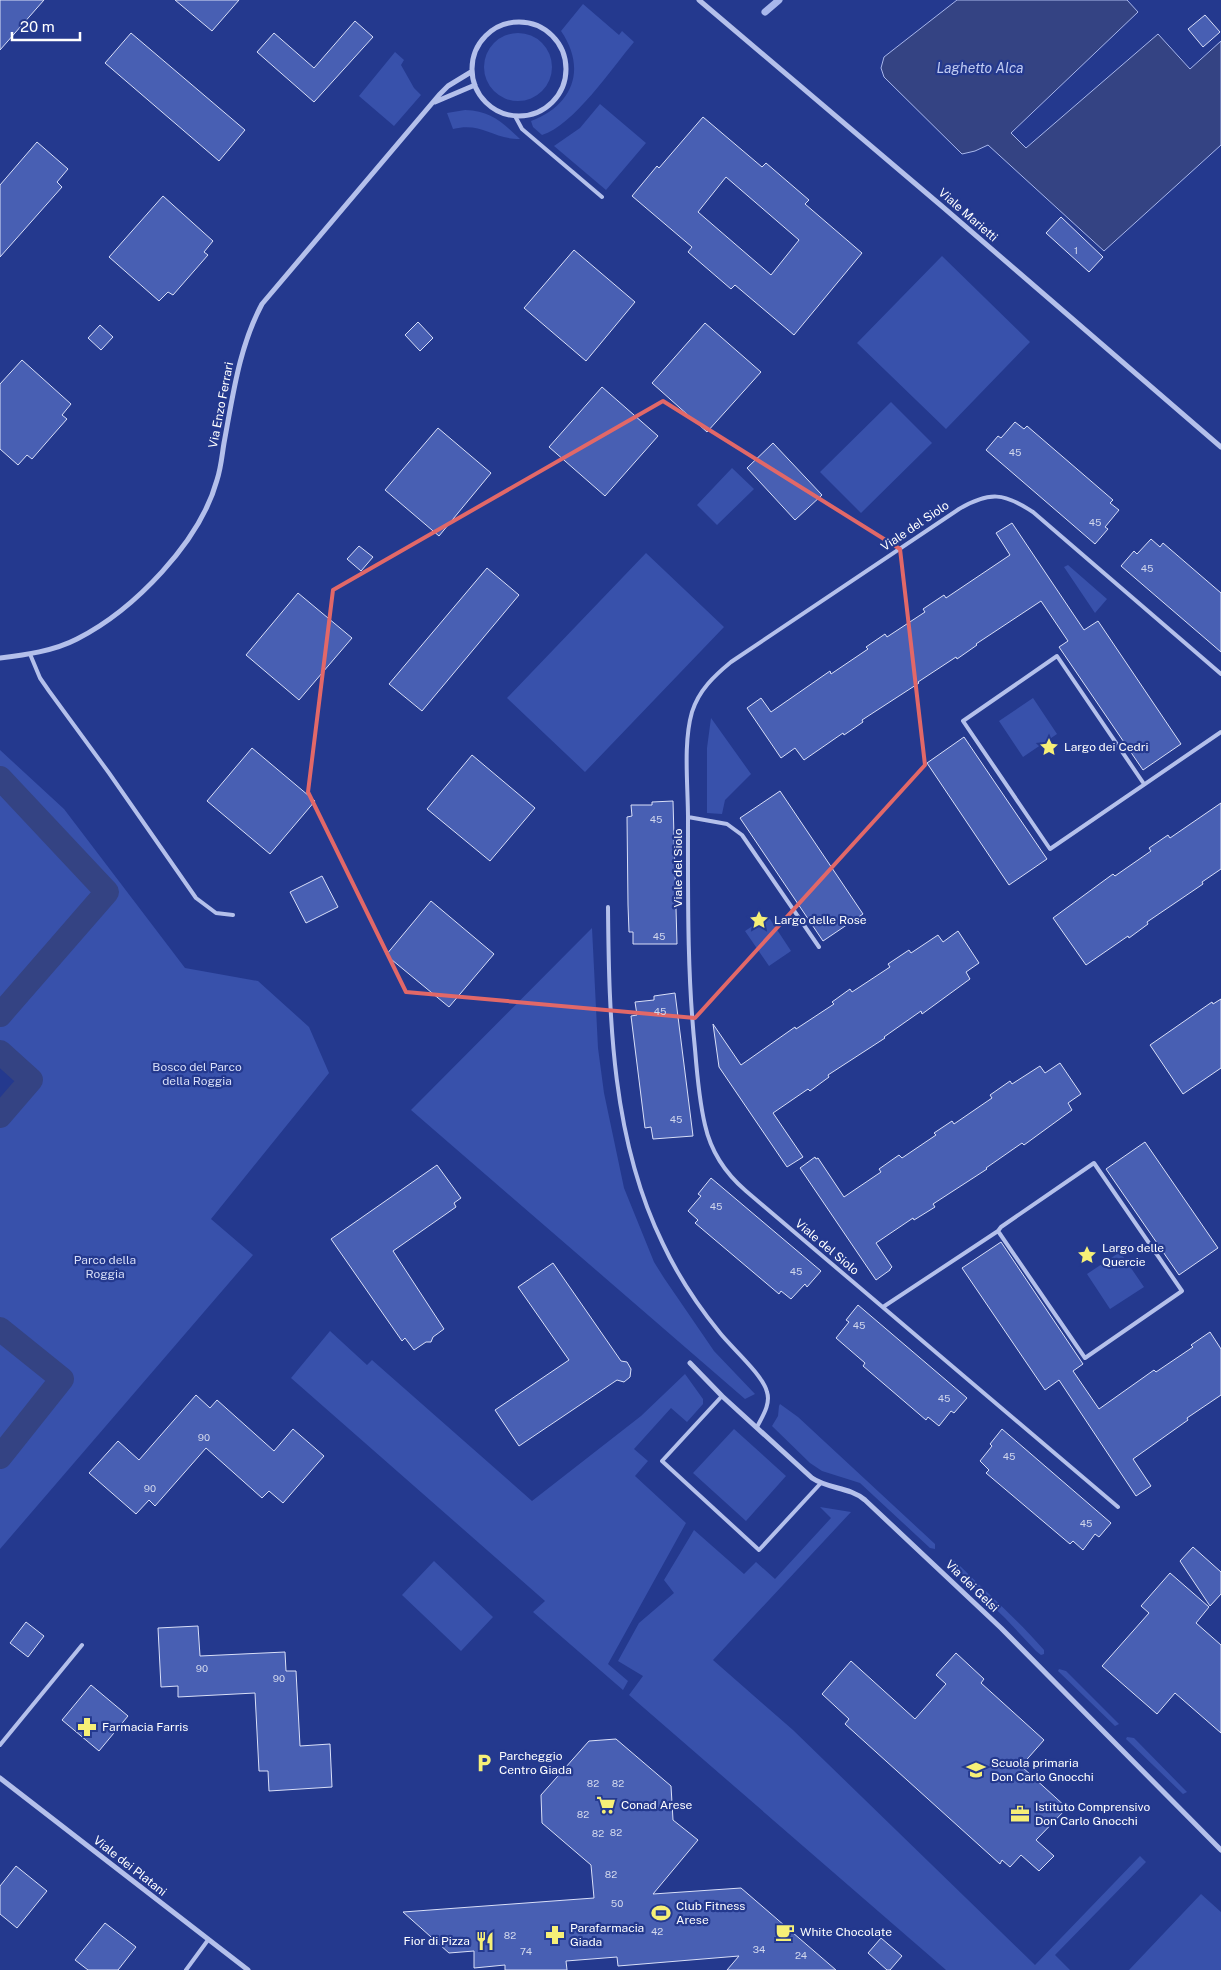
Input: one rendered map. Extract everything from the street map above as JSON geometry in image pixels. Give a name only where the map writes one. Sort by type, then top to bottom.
[{"type":"street","name":"Viale Marietti","points":[[699,0],[1221,447]]},
{"type":"street","points":[[518,21],[534,24],[549,31],[558,42],[565,56],[566,71],[563,86],[556,99],[544,109],[530,114],[516,116],[502,113],[491,106],[482,97],[475,85],[471,72],[472,58],[478,45],[489,32],[502,24],[518,21]]},
{"type":"street","name":"Via Enzo Ferrari","points":[[0,658],[30,654],[59,647],[76,640],[116,615],[179,552],[199,524],[218,480],[241,354],[250,325],[262,304],[432,103],[448,86],[471,72]]},
{"type":"street","name":"Via Enzo Ferrari","points":[[432,103],[475,85]]},
{"type":"street","name":"Via dei Gelsi","points":[[690,1364],[722,1396],[820,1484],[854,1492],[865,1500],[1001,1628],[1221,1850]]},
{"type":"street","name":"Viale dei Platani","points":[[0,1778],[248,1970]]},
{"type":"lane","points":[[516,116],[522,129],[602,197]]},
{"type":"lane","name":"Viale del Siolo","points":[[1118,1508],[736,1183],[716,1156],[705,1125],[692,1018],[689,968],[688,817],[690,726],[699,696],[714,676],[731,662],[959,509],[973,500],[987,496],[999,495],[1010,498],[1033,512],[1221,674]]},
{"type":"lane","points":[[30,654],[44,685],[109,773],[196,898],[216,913],[233,915]]},
{"type":"lane","points":[[1144,784],[1057,656],[962,721],[1050,849],[1221,732]]},
{"type":"lane","points":[[688,817],[727,824],[742,835],[819,947]]},
{"type":"lane","points":[[608,907],[612,1045],[619,1099],[640,1188],[663,1244],[698,1304],[720,1334],[763,1382],[768,1400],[767,1407],[757,1427]]},
{"type":"lane","points":[[883,1307],[998,1231],[1094,1163],[1182,1291],[1085,1358],[998,1231]]},
{"type":"lane","points":[[722,1396],[662,1462],[759,1550],[820,1484]]},
{"type":"lane","points":[[0,1745],[82,1645]]},
{"type":"lane","points":[[186,1970],[208,1940]]},
{"type":"highlighted area","points":[[663,401],[900,549],[925,765],[695,1018],[406,992],[308,792],[333,590]]},
{"type":"green space","points":[[583,4],[619,35],[622,31],[634,42],[579,108],[554,129],[542,135],[533,127],[531,121],[557,106],[566,96],[572,84],[574,72],[573,59],[569,45],[561,31]]},
{"type":"green space","points":[[525,33],[537,39],[546,48],[552,60],[550,80],[542,91],[525,101],[511,101],[494,91],[486,80],[484,60],[494,43],[505,35]]},
{"type":"green space","points":[[395,52],[404,60],[401,65],[414,88],[421,95],[394,126],[359,96]]},
{"type":"green space","points":[[600,104],[646,143],[606,190],[554,146],[580,128]]},
{"type":"green space","points":[[465,110],[496,118],[520,139],[480,129],[463,127],[453,129],[447,113]]},
{"type":"green space","points":[[942,256],[1030,342],[946,429],[857,343]]},
{"type":"green space","points":[[891,402],[932,443],[861,513],[820,472]]},
{"type":"green space","points":[[732,468],[754,489],[717,525],[697,505]]},
{"type":"green space","points":[[646,553],[724,627],[585,772],[507,698]]},
{"type":"green space","points":[[1068,565],[1107,599],[1095,613],[1064,567]]},
{"type":"green space","points":[[1033,698],[1057,734],[1023,757],[999,721]]},
{"type":"green space","points":[[711,718],[751,774],[725,800],[722,814],[707,813],[707,748]]},
{"type":"green space","points":[[0,750],[64,809],[185,968],[258,981],[309,1027],[329,1073],[211,1219],[253,1255],[0,1549],[0,1128],[42,1078],[0,1041]]},
{"type":"green space","points":[[768,916],[791,951],[769,966],[745,931]]},
{"type":"green space","points":[[592,928],[598,1048],[604,1093],[624,1188],[654,1262],[664,1278],[714,1351],[755,1394],[745,1399],[411,1110]]},
{"type":"green space","points":[[1120,1252],[1144,1287],[1110,1309],[1087,1274]]},
{"type":"green space","points":[[330,1331],[367,1365],[372,1360],[532,1501],[641,1416],[685,1374],[703,1399],[703,1404],[687,1422],[671,1408],[634,1449],[648,1461],[635,1476],[686,1523],[608,1664],[628,1681],[623,1690],[533,1612],[545,1601],[291,1378]]},
{"type":"green space","points":[[780,1404],[798,1417],[935,1544],[935,1549],[930,1548],[860,1483],[822,1471],[810,1463],[772,1426],[778,1416]]},
{"type":"green space","points":[[734,1429],[786,1476],[746,1521],[693,1473]]},
{"type":"green space","points":[[820,1507],[851,1512],[713,1660],[793,1730],[1035,1965],[1140,1856],[1146,1862],[1055,1955],[1070,1970],[946,1970],[629,1695],[643,1676],[618,1661],[639,1623],[674,1593],[664,1580],[694,1530],[744,1574],[756,1562],[775,1579],[831,1518]]},
{"type":"green space","points":[[949,1560],[955,1561],[1012,1616],[1044,1650],[1044,1654],[1041,1655],[1036,1651],[1005,1618],[947,1563]]},
{"type":"green space","points":[[434,1561],[493,1617],[461,1651],[402,1595]]},
{"type":"green space","points":[[1059,1669],[1066,1671],[1119,1724],[1115,1726],[1058,1671]]},
{"type":"green space","points":[[1127,1737],[1134,1738],[1187,1792],[1183,1794],[1126,1739]]},
{"type":"green space","points":[[1201,1894],[1221,1912],[1221,1970],[1129,1970]]},
{"type":"water","name":"Laghetto Alca","points":[[957,0],[1127,0],[1138,12],[1011,133],[1026,148],[1158,34],[1190,69],[1221,41],[1221,145],[1104,251],[988,145],[962,154],[884,77],[881,68],[884,57]]},
{"type":"building","points":[[0,0],[44,0],[0,50]]},
{"type":"building","points":[[175,0],[239,0],[212,31]]},
{"type":"building","points":[[1205,15],[1220,32],[1203,47],[1188,29]]},
{"type":"building","points":[[355,21],[373,37],[314,102],[257,52],[274,33],[314,68]]},
{"type":"building","points":[[131,33],[245,130],[219,161],[105,63]]},
{"type":"building","points":[[703,117],[762,167],[766,163],[809,200],[805,204],[862,253],[794,335],[735,285],[731,289],[688,252],[692,247],[632,196],[657,166],[659,168]],"holes":[[[726,177],[799,240],[771,275],[698,212]]]},
{"type":"building","points":[[37,142],[68,169],[57,182],[62,187],[0,257],[0,185]]},
{"type":"building","points":[[163,196],[213,241],[204,252],[208,255],[173,295],[168,292],[159,301],[109,257]]},
{"type":"building","points":[[1061,217],[1103,257],[1089,272],[1046,233]]},
{"type":"building","points":[[574,250],[635,302],[586,361],[524,308]]},
{"type":"building","points":[[418,322],[433,338],[420,351],[405,335]]},
{"type":"building","points":[[705,323],[761,372],[707,432],[652,383]]},
{"type":"building","points":[[100,325],[113,337],[101,350],[88,338]]},
{"type":"building","points":[[22,360],[71,404],[62,415],[67,419],[32,459],[27,455],[18,465],[0,449],[0,384]]},
{"type":"building","points":[[602,387],[658,436],[605,496],[549,447]]},
{"type":"building","points":[[1015,422],[1024,429],[1027,426],[1113,500],[1110,503],[1119,510],[1105,527],[1108,529],[1095,544],[986,450],[998,436],[1001,438]]},
{"type":"building","points":[[438,428],[491,473],[439,536],[385,490]]},
{"type":"building","points":[[773,443],[822,495],[795,520],[747,468]]},
{"type":"building","points":[[1012,523],[1084,630],[1098,621],[1181,744],[1143,770],[1059,647],[1068,641],[1041,601],[976,644],[957,659],[956,657],[862,720],[863,722],[844,735],[843,733],[804,760],[795,748],[781,758],[747,708],[761,698],[771,712],[830,671],[831,674],[868,649],[866,647],[885,634],[887,637],[925,612],[923,609],[944,595],[946,598],[1010,555],[996,533]]},
{"type":"building","points":[[1151,539],[1160,547],[1163,543],[1221,593],[1221,652],[1121,566],[1134,551],[1137,554]]},
{"type":"building","points":[[359,546],[373,557],[361,571],[347,559]]},
{"type":"building","points":[[487,568],[519,595],[422,711],[389,684]]},
{"type":"building","points":[[298,593],[352,638],[299,700],[246,655]]},
{"type":"building","points":[[964,737],[1047,859],[1009,885],[927,763]]},
{"type":"building","points":[[252,748],[315,801],[270,854],[207,801]]},
{"type":"building","points":[[472,755],[535,808],[490,861],[427,809]]},
{"type":"building","points":[[780,791],[863,914],[823,941],[740,818]]},
{"type":"building","points":[[673,801],[677,944],[633,944],[633,932],[629,932],[627,817],[632,816],[631,805],[652,805],[652,802]]},
{"type":"building","points":[[1221,803],[1221,869],[1202,882],[1203,884],[1147,922],[1148,924],[1129,938],[1128,936],[1086,965],[1053,918],[1113,874],[1115,876],[1151,851],[1149,848],[1168,835],[1170,838]]},
{"type":"building","points":[[322,876],[338,907],[306,923],[290,892]]},
{"type":"building","points":[[431,901],[494,954],[449,1007],[386,955]]},
{"type":"building","points":[[958,931],[979,963],[966,972],[970,979],[922,1014],[921,1011],[885,1038],[828,1075],[829,1077],[810,1091],[808,1089],[773,1113],[803,1157],[787,1167],[719,1067],[713,1024],[741,1065],[795,1027],[796,1029],[834,1004],[832,1002],[850,989],[852,992],[890,967],[888,964],[909,950],[911,953],[938,935],[943,942]]},
{"type":"building","points":[[675,993],[693,1136],[653,1139],[651,1127],[645,1128],[631,1016],[637,1015],[635,1002],[654,1000],[654,996]]},
{"type":"building","points":[[1221,999],[1221,1068],[1183,1094],[1150,1045],[1212,1002],[1213,1004]]},
{"type":"building","points":[[1060,1063],[1081,1094],[1068,1103],[1072,1110],[1024,1145],[1022,1143],[987,1169],[933,1204],[935,1207],[914,1220],[913,1218],[876,1243],[892,1267],[876,1280],[800,1168],[815,1157],[816,1159],[818,1158],[844,1197],[881,1172],[879,1169],[899,1155],[902,1158],[936,1135],[934,1133],[952,1121],[954,1124],[992,1098],[990,1095],[1010,1081],[1012,1084],[1040,1066],[1045,1073]]},
{"type":"building","points":[[1145,1142],[1218,1248],[1179,1275],[1106,1169]]},
{"type":"building","points":[[437,1165],[461,1198],[454,1203],[456,1207],[393,1251],[444,1329],[433,1337],[431,1342],[426,1342],[414,1350],[405,1338],[402,1341],[331,1239]]},
{"type":"building","points":[[711,1178],[821,1271],[807,1287],[805,1284],[791,1299],[781,1291],[779,1294],[695,1223],[698,1220],[688,1211],[701,1196],[698,1194]]},
{"type":"building","points":[[1001,1242],[1083,1364],[1073,1371],[1099,1409],[1154,1370],[1156,1372],[1193,1347],[1191,1345],[1210,1332],[1221,1349],[1221,1395],[1133,1459],[1151,1486],[1136,1496],[1059,1380],[1045,1390],[962,1268]]},
{"type":"building","points":[[553,1263],[621,1361],[627,1362],[631,1369],[630,1377],[624,1382],[617,1380],[519,1446],[495,1410],[569,1360],[518,1287]]},
{"type":"building","points":[[858,1305],[967,1398],[954,1413],[951,1411],[939,1426],[928,1417],[926,1420],[863,1366],[865,1363],[836,1338],[849,1322],[846,1320]]},
{"type":"building","points":[[196,1395],[210,1408],[217,1400],[274,1451],[293,1429],[324,1456],[283,1503],[269,1491],[262,1498],[206,1448],[155,1506],[149,1500],[136,1514],[89,1473],[118,1441],[139,1460]]},
{"type":"building","points":[[1002,1429],[1111,1523],[1099,1537],[1095,1534],[1083,1550],[1073,1541],[1070,1544],[986,1473],[989,1470],[980,1461]]},
{"type":"building","points":[[1193,1547],[1221,1572],[1221,1594],[1210,1606],[1180,1561]]},
{"type":"building","points":[[1170,1573],[1209,1607],[1196,1623],[1221,1645],[1221,1733],[1175,1693],[1157,1714],[1102,1666],[1149,1613],[1141,1606]]},
{"type":"building","points":[[26,1622],[44,1636],[28,1657],[10,1643]]},
{"type":"building","points":[[198,1626],[200,1656],[285,1652],[286,1671],[296,1671],[300,1746],[330,1744],[332,1787],[269,1791],[268,1771],[259,1771],[255,1693],[178,1697],[178,1686],[161,1687],[158,1628]]},
{"type":"building","points":[[956,1653],[984,1679],[981,1683],[1044,1740],[1021,1766],[1067,1808],[1036,1840],[1054,1856],[1039,1871],[1021,1855],[1010,1867],[1002,1860],[1000,1864],[845,1724],[849,1719],[822,1694],[851,1661],[915,1719],[946,1684],[936,1675]]},
{"type":"building","points":[[91,1685],[128,1716],[99,1751],[62,1720]]},
{"type":"building","points":[[616,1739],[671,1786],[673,1820],[698,1840],[653,1894],[741,1888],[836,1970],[727,1970],[739,1956],[618,1966],[617,1957],[566,1961],[567,1970],[505,1970],[505,1965],[474,1968],[474,1951],[449,1953],[403,1912],[594,1898],[591,1865],[542,1823],[541,1795],[589,1741]]},
{"type":"building","points":[[16,1866],[47,1891],[17,1928],[0,1914],[0,1886]]},
{"type":"building","points":[[105,1923],[136,1947],[118,1970],[88,1970],[75,1960]]},
{"type":"building","points":[[881,1938],[902,1956],[890,1970],[887,1970],[868,1953]]},
{"type":"waterway","points":[[765,12],[779,0]]},
{"type":"waterway","points":[[0,778],[107,892],[0,1015]]},
{"type":"waterway","points":[[0,1052],[31,1080],[0,1116]]},
{"type":"waterway","points":[[0,1329],[62,1379],[0,1457]]},
{"type":"place","name":"Largo dei Cedri","points":[[1049,747]]},
{"type":"place","name":"Largo delle Rose","points":[[759,920]]},
{"type":"place","name":"Largo delle Quercie","points":[[1087,1255]]},
{"type":"place","name":"Farmacia Farris","points":[[87,1727]]},
{"type":"place","name":"Parcheggio Centro Giada","points":[[484,1763]]},
{"type":"place","name":"Scuola primaria Don Carlo Gnocchi","points":[[976,1770]]},
{"type":"place","name":"Conad Arese","points":[[606,1805]]},
{"type":"place","name":"Istituto Comprensivo Don Carlo Gnocchi","points":[[1020,1814]]},
{"type":"place","name":"Club Fitness Arese","points":[[661,1913]]},
{"type":"place","name":"White Chocolate","points":[[785,1932]]},
{"type":"place","name":"Parafarmacia Giada","points":[[555,1935]]},
{"type":"place","name":"Fior di Pizza","points":[[485,1941]]},
{"type":"park label","name":"Bosco del Parco della Roggia","points":[[197,1074]]},
{"type":"park label","name":"Parco della Roggia","points":[[105,1267]]}]
